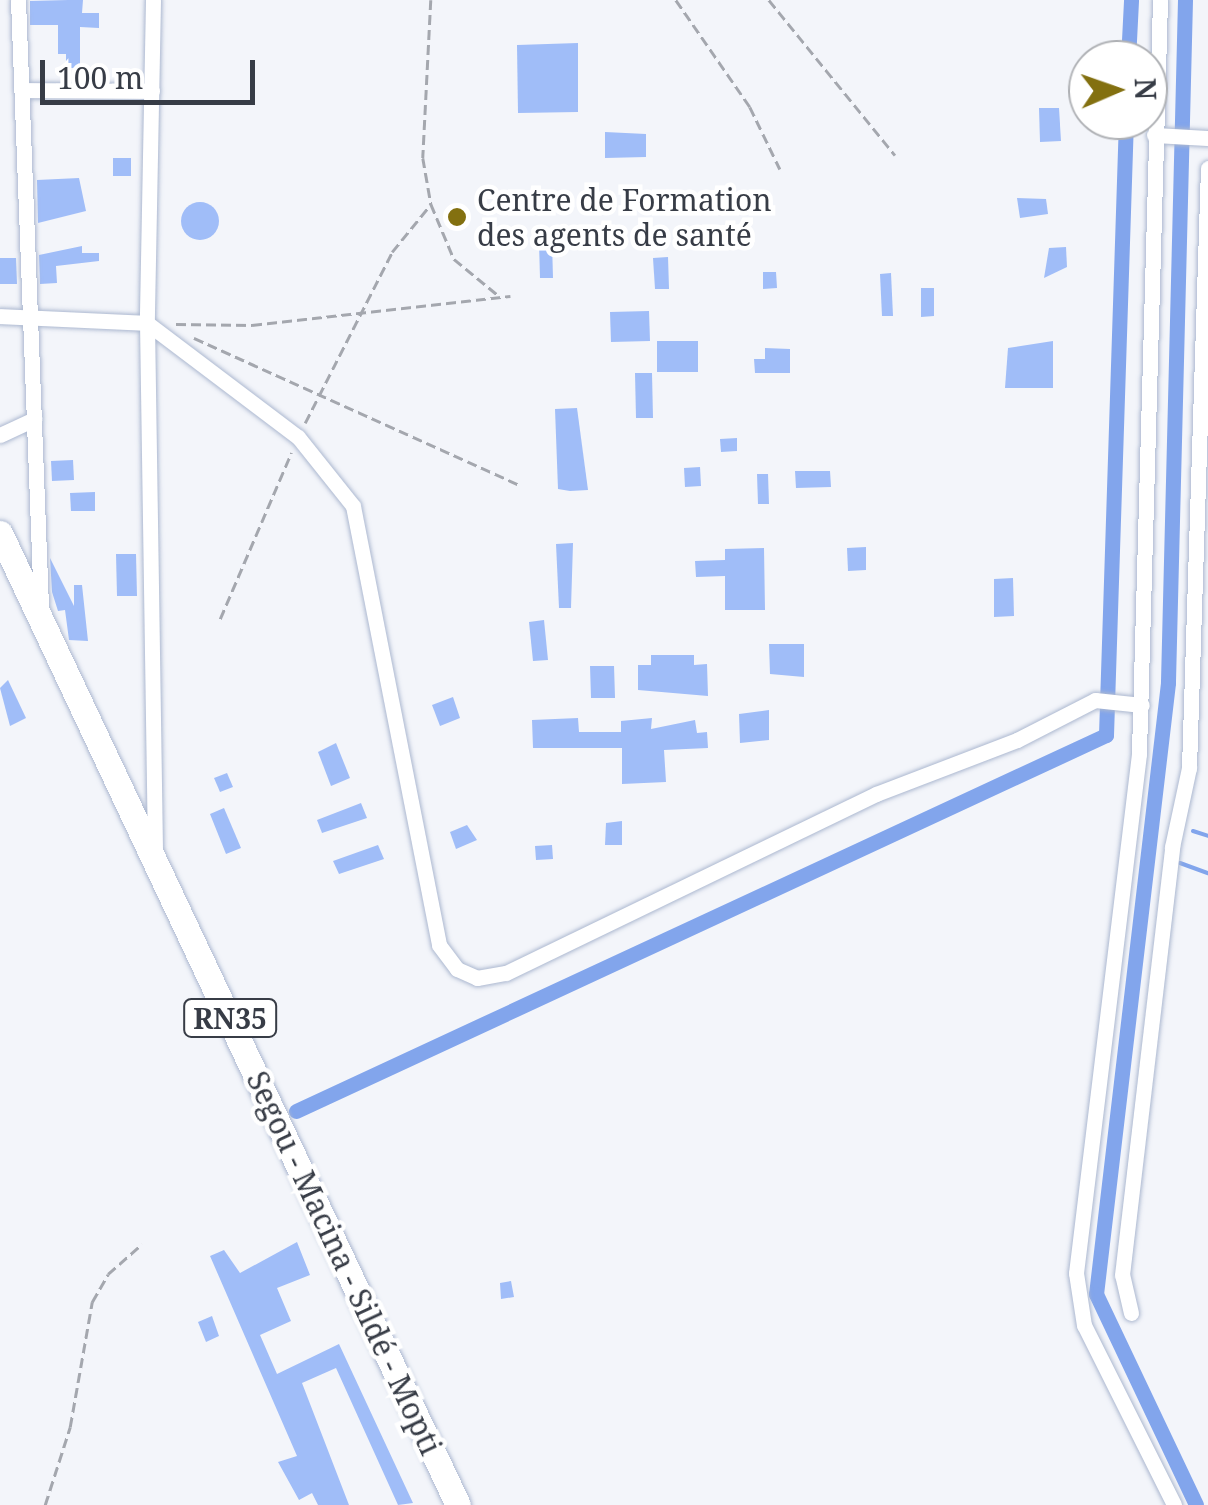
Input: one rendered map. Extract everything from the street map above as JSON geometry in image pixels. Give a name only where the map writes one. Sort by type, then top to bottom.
[{"type":"main road","name":"Segou - Macina - Sildé - Mopti","points":[[0,533],[458,1505]]},
{"type":"street","points":[[18,0],[42,627]]},
{"type":"street","points":[[153,0],[148,317],[155,856]]},
{"type":"street","points":[[1159,40],[1160,0]]},
{"type":"street","points":[[22,90],[152,91]]},
{"type":"street","points":[[1168,135],[1205,137]]},
{"type":"street","points":[[1158,140],[1134,704],[1076,1298],[1174,1505]]},
{"type":"street","points":[[1131,1313],[1122,1275],[1172,847],[1188,768],[1208,168]]},
{"type":"street","points":[[0,316],[148,317],[298,438],[353,506],[439,945],[457,969],[477,978],[506,973],[876,794],[1017,740],[1095,700],[1134,704]]},
{"type":"street","points":[[0,435],[34,419]]},
{"type":"path","points":[[431,0],[423,158],[431,204],[454,259],[500,297]]},
{"type":"path","points":[[676,0],[750,107],[780,170]]},
{"type":"path","points":[[770,0],[896,155]]},
{"type":"path","points":[[220,619],[298,438],[358,312],[392,252],[431,204]]},
{"type":"path","points":[[176,324],[252,325],[510,296]]},
{"type":"path","points":[[148,317],[318,398],[382,419],[520,485]]},
{"type":"path","points":[[45,1505],[70,1428],[92,1302],[108,1274],[142,1244]]},
{"type":"building","points":[[83,0],[82,13],[99,13],[99,28],[80,27],[80,68],[66,68],[66,54],[58,54],[58,25],[30,25],[30,1]]},
{"type":"building","points":[[578,43],[578,112],[518,113],[517,45]]},
{"type":"building","points":[[1039,108],[1059,108],[1061,141],[1040,142]]},
{"type":"building","points":[[605,132],[646,134],[646,157],[605,158]]},
{"type":"building","points":[[113,158],[131,158],[131,176],[113,176]]},
{"type":"building","points":[[79,178],[86,211],[38,223],[37,180]]},
{"type":"building","points":[[1017,198],[1046,199],[1048,214],[1020,218]]},
{"type":"building","points":[[200,202],[213,208],[219,221],[213,234],[200,240],[187,234],[181,221],[187,208]]},
{"type":"building","points":[[539,242],[552,242],[553,278],[540,278]]},
{"type":"building","points":[[82,246],[82,253],[99,253],[99,261],[56,266],[57,283],[40,284],[39,255]]},
{"type":"building","points":[[1066,247],[1067,267],[1044,278],[1049,248]]},
{"type":"building","points":[[668,257],[669,289],[655,289],[653,258]]},
{"type":"building","points":[[0,258],[16,258],[17,284],[0,284]]},
{"type":"building","points":[[763,272],[776,272],[777,288],[763,289]]},
{"type":"building","points":[[891,273],[893,316],[882,316],[880,274]]},
{"type":"building","points":[[921,288],[934,288],[934,316],[921,317]]},
{"type":"building","points":[[649,311],[650,341],[611,342],[610,312]]},
{"type":"building","points":[[657,341],[698,341],[698,372],[657,372]]},
{"type":"building","points":[[1053,341],[1053,388],[1005,388],[1008,348]]},
{"type":"building","points":[[765,348],[790,349],[790,373],[755,373],[754,359],[765,359]]},
{"type":"building","points":[[635,373],[652,373],[653,418],[636,418]]},
{"type":"building","points":[[577,408],[588,490],[570,491],[558,489],[555,409]]},
{"type":"building","points":[[737,438],[737,451],[721,452],[720,439]]},
{"type":"building","points":[[73,460],[74,480],[52,481],[51,461]]},
{"type":"building","points":[[700,467],[701,486],[685,487],[684,468]]},
{"type":"building","points":[[795,471],[830,471],[831,487],[796,488]]},
{"type":"building","points":[[757,474],[768,474],[769,504],[758,504]]},
{"type":"building","points":[[95,492],[95,511],[71,511],[70,493]]},
{"type":"building","points":[[573,543],[571,608],[559,608],[556,544]]},
{"type":"building","points":[[866,547],[866,570],[848,571],[847,548]]},
{"type":"building","points":[[764,548],[765,610],[725,610],[725,576],[696,577],[695,561],[725,560],[725,549]]},
{"type":"building","points":[[116,554],[136,554],[137,596],[117,596]]},
{"type":"building","points":[[50,558],[74,606],[74,585],[82,585],[88,641],[69,640],[65,610],[58,611],[52,592]]},
{"type":"building","points":[[1013,578],[1014,616],[994,617],[994,579]]},
{"type":"building","points":[[544,620],[548,660],[533,661],[529,622]]},
{"type":"building","points":[[769,644],[804,644],[804,677],[770,674]]},
{"type":"building","points":[[651,655],[694,655],[694,665],[707,664],[708,696],[638,690],[638,665],[651,665]]},
{"type":"building","points":[[590,666],[614,666],[615,698],[591,698]]},
{"type":"building","points":[[8,680],[26,718],[10,726],[0,688]]},
{"type":"building","points":[[453,697],[460,718],[440,726],[432,705]]},
{"type":"building","points":[[769,710],[769,740],[740,743],[739,714]]},
{"type":"building","points":[[578,718],[579,732],[621,732],[621,721],[652,718],[651,729],[695,720],[697,733],[707,732],[708,748],[664,750],[666,782],[622,784],[622,748],[533,748],[532,720]]},
{"type":"building","points":[[336,743],[350,778],[331,786],[318,752]]},
{"type":"building","points":[[227,773],[233,787],[220,792],[214,778]]},
{"type":"building","points":[[361,803],[367,818],[322,833],[317,820]]},
{"type":"building","points":[[224,808],[241,848],[226,854],[210,814]]},
{"type":"building","points":[[622,821],[622,845],[605,845],[606,823]]},
{"type":"building","points":[[467,825],[477,840],[456,849],[450,832]]},
{"type":"building","points":[[378,845],[384,859],[339,874],[333,861]]},
{"type":"building","points":[[552,845],[553,859],[536,860],[535,846]]},
{"type":"building","points":[[297,1242],[310,1275],[277,1288],[291,1321],[260,1335],[277,1374],[339,1344],[413,1503],[398,1505],[336,1368],[302,1383],[349,1505],[318,1505],[312,1493],[299,1500],[278,1462],[297,1456],[210,1256],[224,1250],[240,1273]]},
{"type":"building","points":[[511,1281],[514,1297],[501,1299],[500,1283]]},
{"type":"building","points":[[212,1316],[219,1336],[206,1342],[198,1322]]},
{"type":"waterway","points":[[1129,40],[1131,0]]},
{"type":"waterway","points":[[1185,0],[1168,683],[1096,1294],[1196,1505]]},
{"type":"waterway","points":[[296,1111],[1106,735],[1125,140]]},
{"type":"waterway","points":[[1193,831],[1208,836]]},
{"type":"waterway","points":[[1180,863],[1208,873]]},
{"type":"place","name":"Centre de Formation des agents de santé","points":[[457,217]]}]
